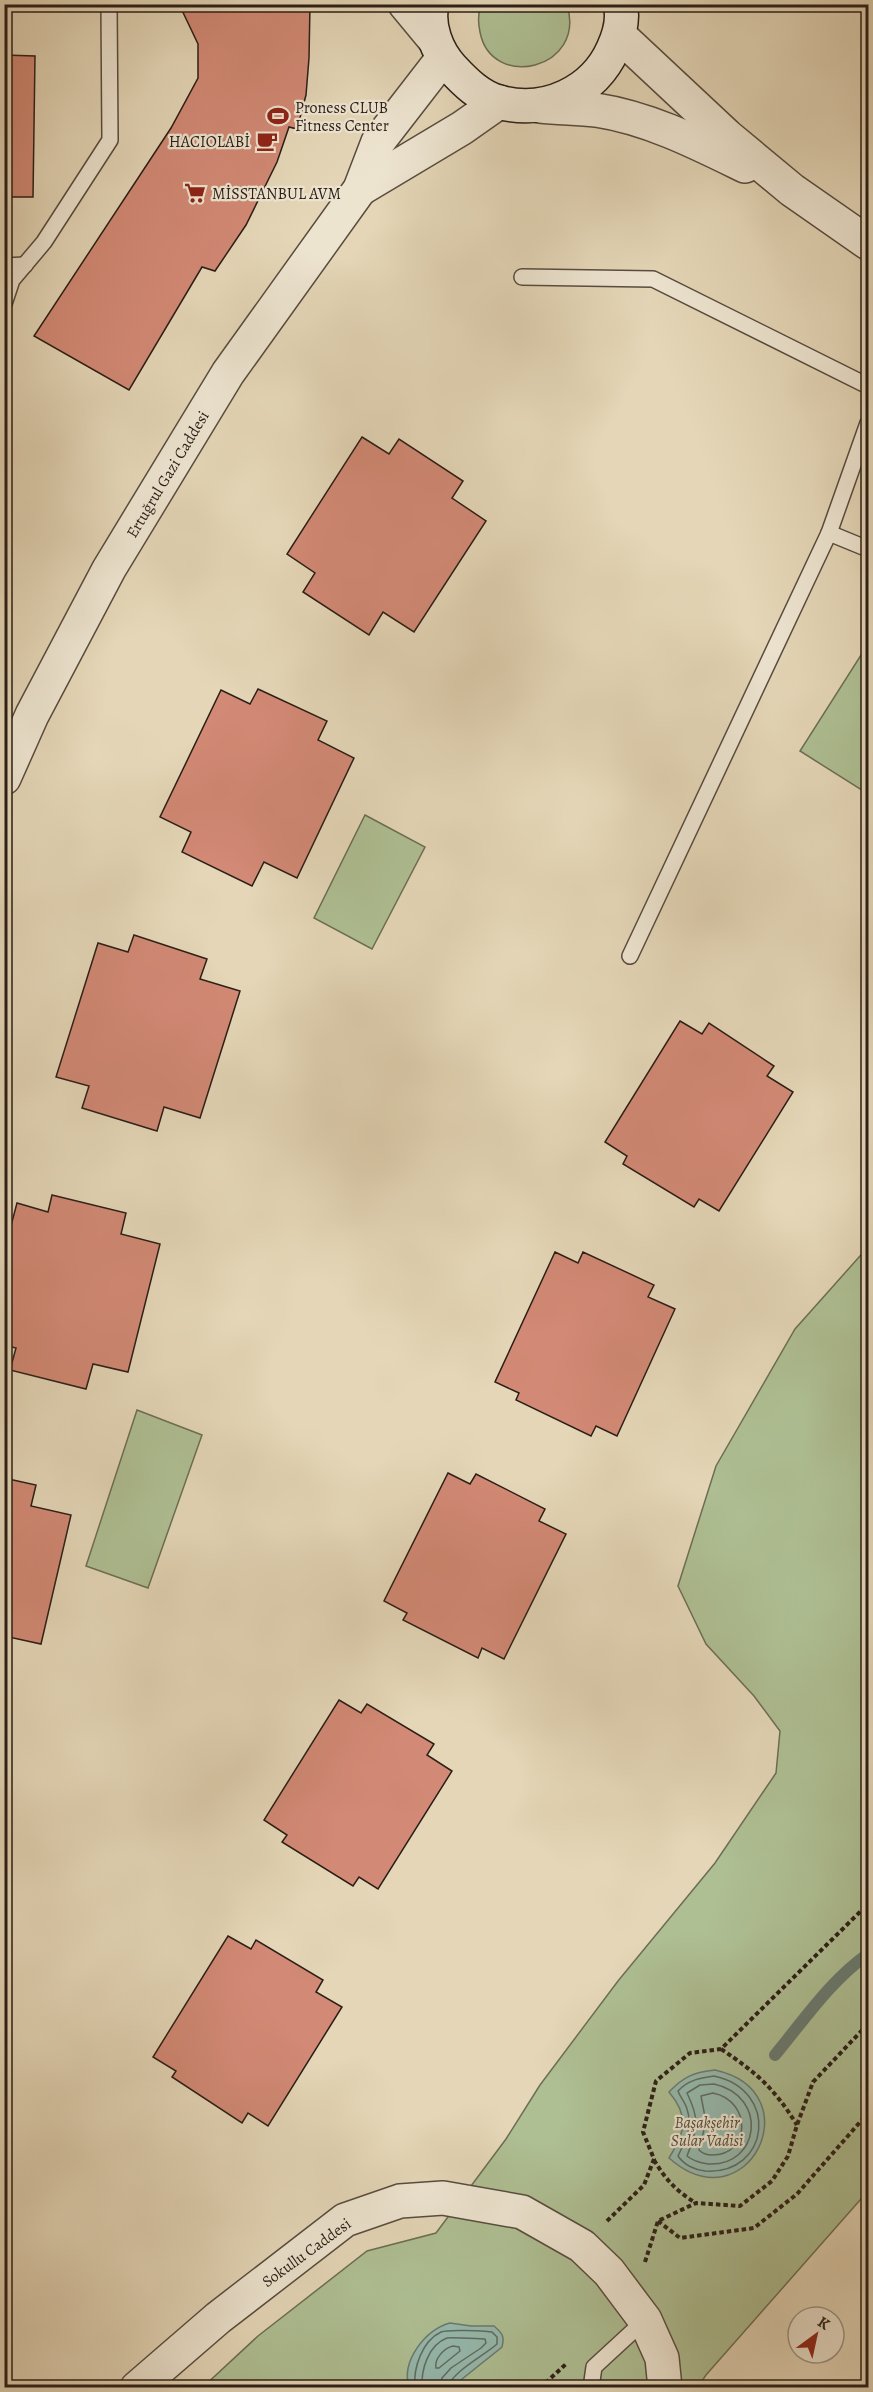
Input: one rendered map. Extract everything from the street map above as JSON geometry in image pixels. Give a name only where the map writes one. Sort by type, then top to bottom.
[{"type":"street","points":[[405,4],[469,87],[499,102],[597,111],[641,122],[690,138],[792,190]]},
{"type":"street","points":[[360,189],[378,142],[439,49],[432,4]]},
{"type":"street","points":[[540,106],[570,95],[594,78],[607,63],[622,13]]},
{"type":"street","points":[[622,13],[727,136],[792,190],[868,243]]},
{"type":"street","points":[[360,189],[462,128],[499,102]]},
{"type":"street","name":"Ertuğrul Gazi Caddesi","points":[[4,778],[32,716],[115,559],[228,373],[360,189]]},
{"type":"street","name":"Sokullu Caddesi","points":[[137,2388],[218,2318],[345,2220],[400,2201],[443,2198],[522,2212],[582,2246],[609,2272],[645,2320],[662,2358],[665,2388]]},
{"type":"lane","points":[[4,304],[12,280],[44,242],[111,140],[109,4]]},
{"type":"lane","points":[[4,266],[25,265]]},
{"type":"lane","points":[[522,277],[653,279],[868,386]]},
{"type":"lane","points":[[630,956],[829,533],[868,423]]},
{"type":"lane","points":[[829,533],[868,549]]},
{"type":"lane","points":[[591,2388],[594,2367],[645,2320]]},
{"type":"path","points":[[868,1904],[721,2049],[690,2053],[656,2081],[643,2132],[654,2160],[666,2180],[677,2192],[696,2203],[740,2206],[772,2181],[788,2156],[813,2082],[868,2024]]},
{"type":"path","points":[[721,2049],[752,2070],[773,2091],[797,2125]]},
{"type":"path","points":[[696,2203],[658,2221],[680,2238],[754,2228],[797,2194],[868,2113]]},
{"type":"path","points":[[582,2246],[644,2185],[654,2160]]},
{"type":"green space","points":[[481,5],[567,5],[569,27],[563,45],[551,58],[535,65],[518,67],[501,62],[488,50],[480,32]]},
{"type":"green space","points":[[868,644],[868,794],[800,751]]},
{"type":"green space","points":[[365,815],[425,847],[372,949],[314,918]]},
{"type":"green space","name":"Başakşehir Sular Vadisi","points":[[868,1247],[868,2191],[706,2375],[698,2387],[202,2388],[258,2336],[367,2251],[436,2233],[506,2139],[540,2085],[618,1981],[715,1863],[776,1773],[780,1731],[754,1696],[706,1644],[678,1586],[716,1466],[795,1329]]},
{"type":"green space","points":[[137,1410],[202,1435],[148,1588],[86,1566]]},
{"type":"water","points":[[715,2070],[745,2083],[761,2103],[765,2126],[758,2148],[744,2166],[723,2176],[697,2175],[669,2158],[679,2140],[683,2125],[680,2109],[669,2092],[689,2076]]},
{"type":"water","points":[[450,2323],[494,2326],[502,2335],[502,2347],[452,2387],[409,2387],[407,2377],[409,2367],[417,2348],[432,2332]]},
{"type":"building","name":"MİSSTANBUL AVM","points":[[179,4],[310,4],[306,95],[297,129],[289,127],[277,162],[246,225],[215,271],[202,267],[129,390],[34,336],[171,128],[198,78],[198,44]]},
{"type":"building","points":[[4,55],[35,56],[33,197],[4,197]]},
{"type":"building","points":[[362,437],[389,454],[399,439],[463,481],[452,498],[486,521],[414,632],[383,612],[369,635],[303,592],[315,573],[287,554]]},
{"type":"building","points":[[258,689],[327,721],[318,740],[354,758],[297,878],[264,862],[252,886],[182,852],[191,832],[160,817],[221,690],[250,704]]},
{"type":"building","points":[[134,935],[207,959],[200,979],[240,991],[200,1118],[164,1107],[157,1131],[82,1108],[89,1086],[56,1077],[98,943],[128,952]]},
{"type":"building","points":[[680,1021],[702,1034],[709,1023],[774,1066],[767,1076],[793,1092],[719,1211],[699,1199],[694,1207],[623,1164],[627,1156],[605,1142]]},
{"type":"building","points":[[52,1195],[126,1213],[121,1234],[160,1244],[128,1372],[93,1364],[86,1389],[10,1370],[16,1348],[4,1345],[4,1252],[17,1203],[48,1212]]},
{"type":"building","points":[[555,1252],[578,1263],[583,1252],[654,1285],[648,1297],[675,1309],[617,1436],[596,1426],[591,1436],[516,1400],[519,1393],[495,1382]]},
{"type":"building","points":[[448,1473],[470,1484],[476,1474],[545,1509],[539,1521],[566,1534],[504,1659],[482,1648],[478,1658],[403,1620],[407,1613],[384,1601]]},
{"type":"building","points":[[4,1478],[36,1485],[31,1506],[71,1515],[41,1644],[4,1636]]},
{"type":"building","points":[[339,1700],[361,1713],[367,1704],[434,1744],[427,1755],[452,1771],[378,1889],[359,1877],[353,1886],[282,1842],[287,1835],[264,1820]]},
{"type":"building","points":[[228,1936],[251,1949],[256,1940],[323,1980],[316,1992],[342,2007],[268,2126],[248,2113],[242,2123],[172,2077],[176,2071],[153,2057]]},
{"type":"waterway","points":[[775,2055],[830,1988],[868,1954]]},
{"type":"place","name":"Proness CLUB Fitness Center","points":[[278,116]]},
{"type":"place","name":"HACIOLABİ","points":[[267,141]]},
{"type":"place","name":"MİSSTANBUL AVM","points":[[195,193]]}]
